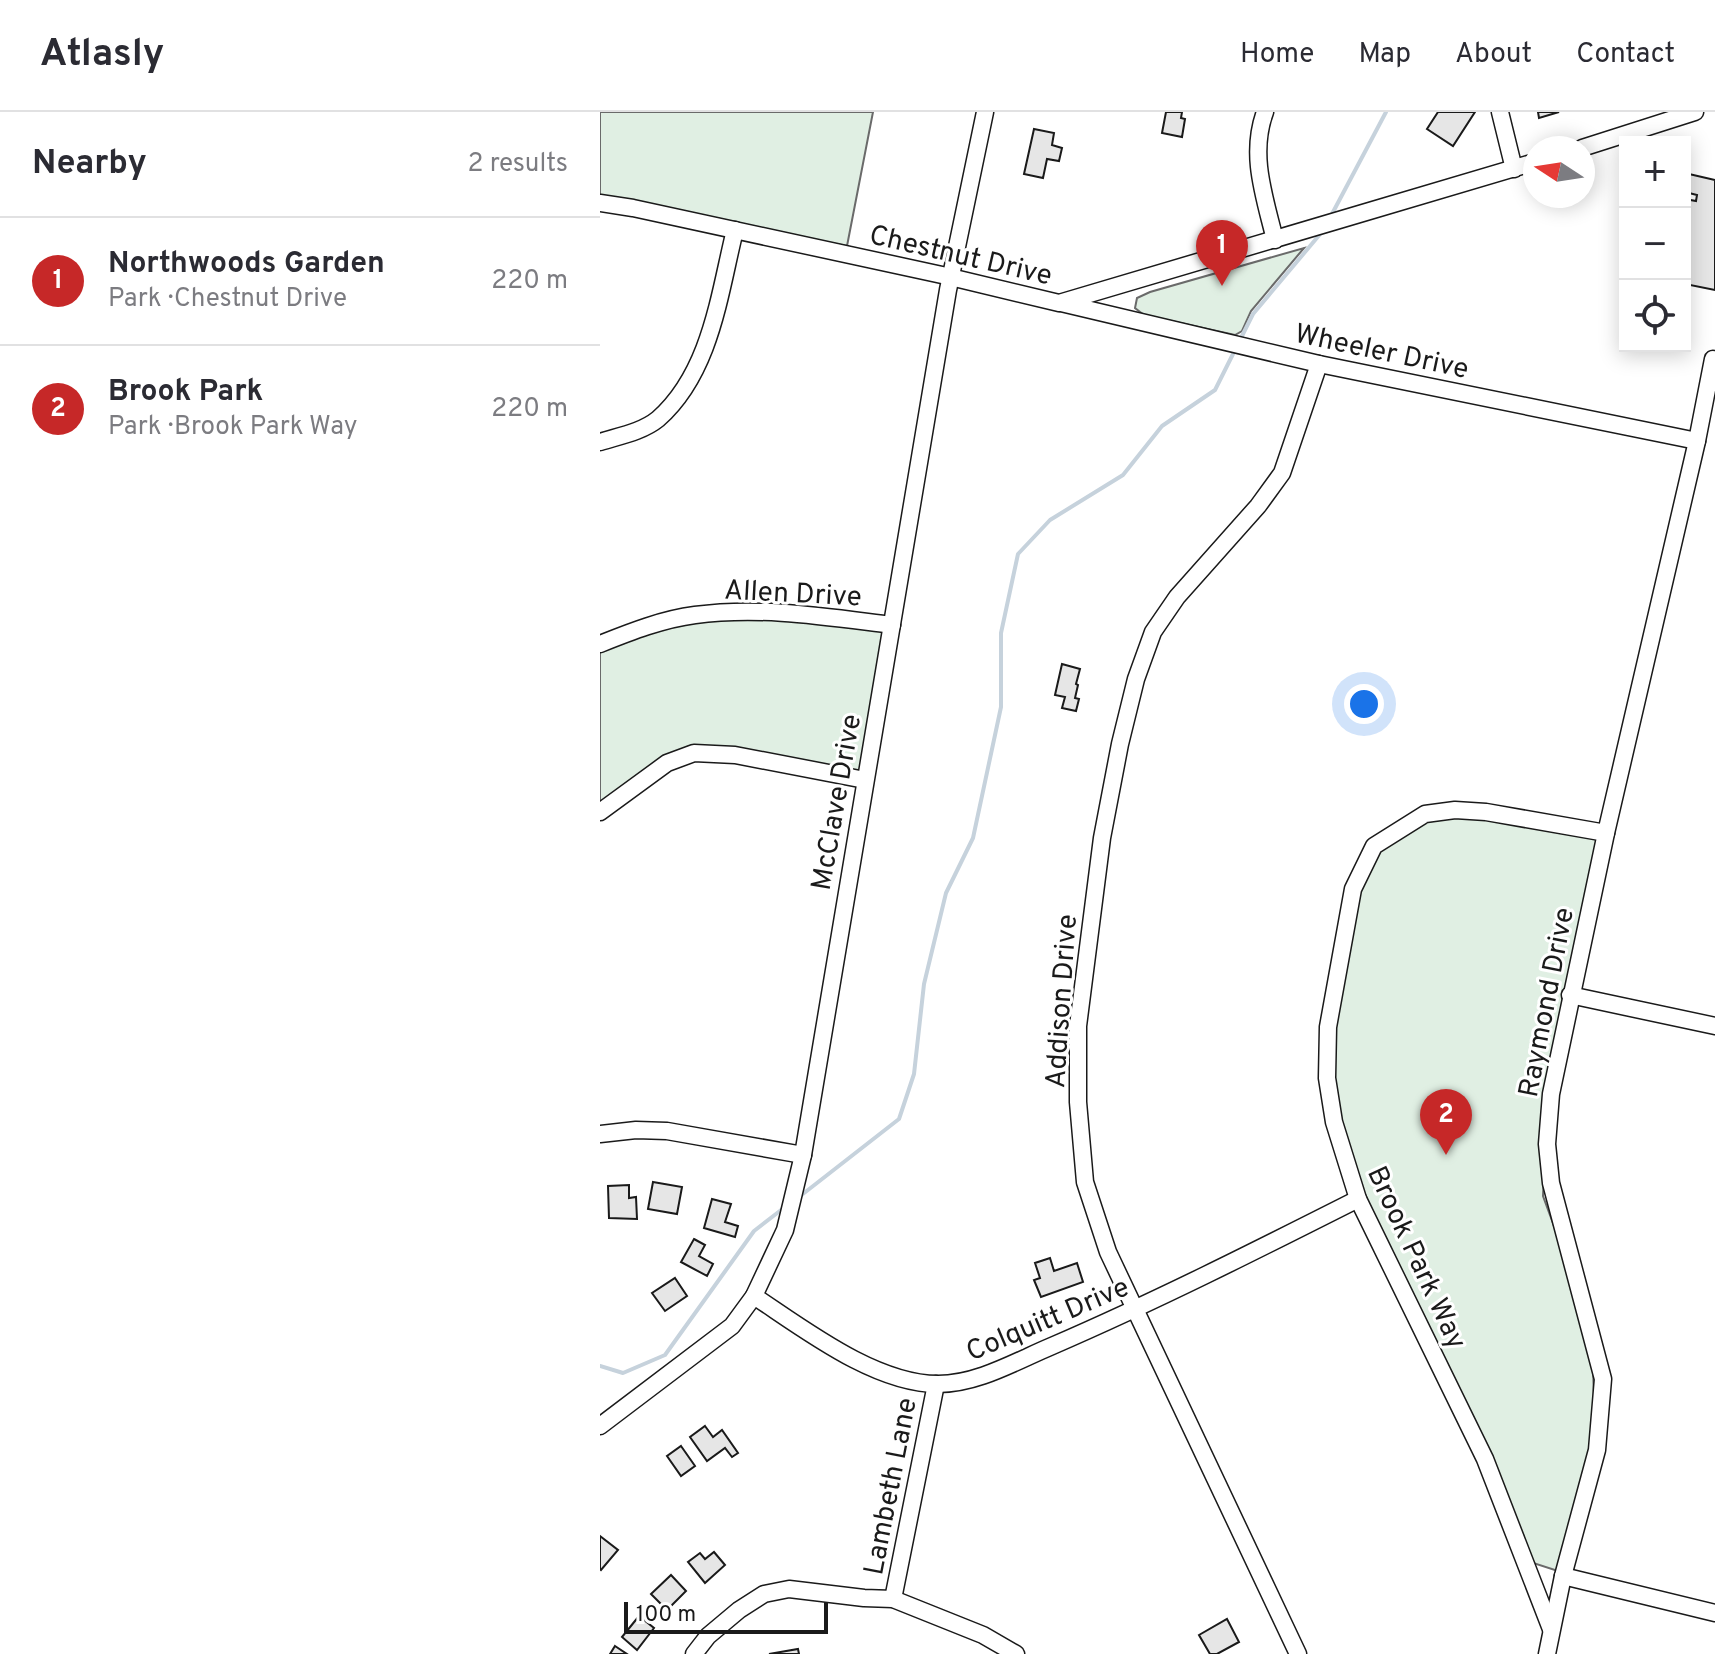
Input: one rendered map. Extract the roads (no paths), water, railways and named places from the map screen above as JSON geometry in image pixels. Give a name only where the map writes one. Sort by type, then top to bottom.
[{"type":"street","name":"McClave Drive","points":[[600,1426],[732,1326],[754,1296],[785,1230],[803,1155],[950,277],[985,112]]},
{"type":"street","points":[[1265,112],[1257,145],[1258,168],[1275,240]]},
{"type":"street","points":[[1500,112],[1514,169]]},
{"type":"street","points":[[1595,144],[1695,112]]},
{"type":"street","name":"Chestnut Drive","points":[[600,203],[1059,303],[1523,166]]},
{"type":"street","points":[[600,442],[633,433],[656,420],[680,394],[698,364],[713,324],[735,230]]},
{"type":"street","name":"Wheeler Drive","points":[[1059,303],[1319,364],[1697,441]]},
{"type":"street","name":"Raymond Drive","points":[[1547,1654],[1563,1576],[1597,1450],[1603,1379],[1551,1183],[1547,1144],[1551,1094],[1570,995],[1714,360]]},
{"type":"street","name":"Addison Drive","points":[[1298,1654],[1108,1252],[1085,1182],[1078,1102],[1078,1026],[1102,838],[1136,679],[1153,632],[1177,597],[1258,506],[1282,473],[1319,364]]},
{"type":"street","name":"Allen Drive","points":[[600,644],[633,630],[693,615],[751,611],[800,613],[892,625]]},
{"type":"street","points":[[600,812],[667,763],[694,753],[735,755],[865,780]]},
{"type":"street","name":"Brook Park Way","points":[[1552,1631],[1485,1459],[1358,1199],[1334,1122],[1327,1078],[1328,1027],[1353,889],[1374,846],[1425,814],[1455,810],[1486,812],[1606,833]]},
{"type":"street","points":[[1570,995],[1715,1026]]},
{"type":"street","points":[[600,1134],[667,1131],[803,1155]]},
{"type":"street","name":"Colquitt Drive","points":[[754,1296],[845,1356],[899,1377],[936,1384],[972,1380],[1135,1310],[1358,1199]]},
{"type":"street","name":"Lambeth Lane","points":[[893,1599],[936,1384]]},
{"type":"street","points":[[1563,1576],[1715,1613]]},
{"type":"street","points":[[694,1654],[708,1636],[739,1610],[764,1594],[789,1589],[893,1599],[983,1635],[1016,1654]]},
{"type":"waterway","points":[[1332,214],[1386,112]]},
{"type":"waterway","points":[[1240,340],[1253,314],[1321,233]]},
{"type":"waterway","points":[[799,1197],[899,1119],[914,1074],[924,984],[946,893],[973,838],[1001,707],[1001,633],[1018,554],[1050,520],[1123,475],[1162,426],[1215,390],[1236,348]]},
{"type":"waterway","points":[[600,1366],[623,1373],[665,1355],[754,1231],[785,1207]]},
{"type":"place","name":"Northwoods Garden","points":[[1222,286]]},
{"type":"place","name":"Brook Park","points":[[1446,1155]]}]
